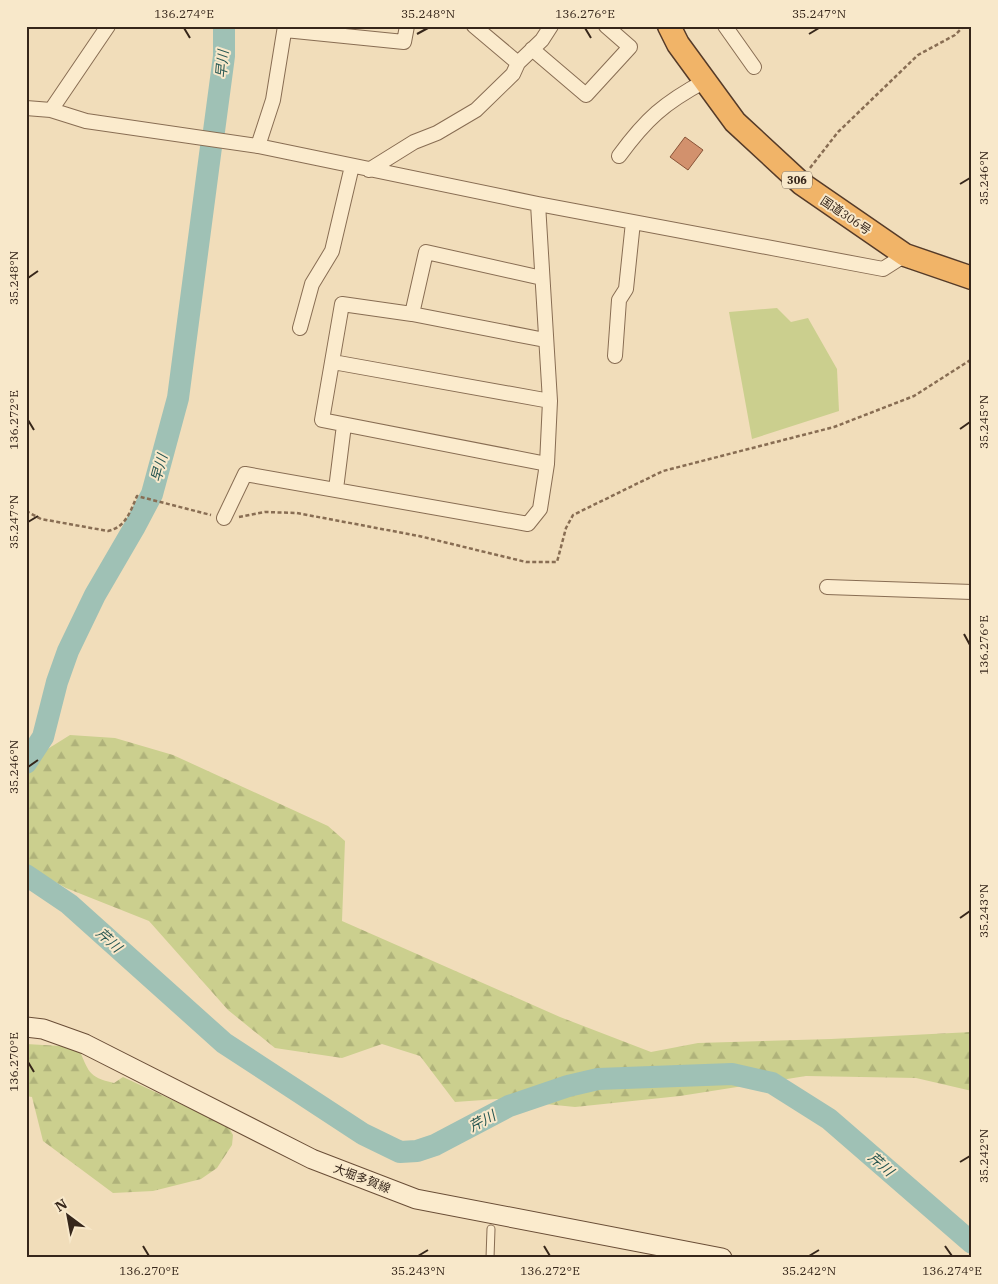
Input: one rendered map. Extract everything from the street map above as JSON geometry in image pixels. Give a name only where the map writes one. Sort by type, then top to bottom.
[{"type":"highway","name":"国道306号","points":[[669,26],[678,44],[735,122],[802,184],[905,255],[972,278]]},
{"type":"main road","name":"大堀多賀線","points":[[26,1027],[43,1029],[85,1044],[312,1159],[416,1199],[722,1258]]},
{"type":"street","points":[[51,110],[108,26]]},
{"type":"street","points":[[258,146],[273,100],[285,28],[404,42],[406,26]]},
{"type":"street","points":[[474,26],[518,63]]},
{"type":"street","points":[[369,170],[414,142],[437,133],[476,110],[513,74],[518,63],[542,40],[552,26]]},
{"type":"street","points":[[532,49],[586,95],[630,47],[606,26]]},
{"type":"street","points":[[725,26],[754,67]]},
{"type":"street","points":[[619,156],[640,128],[674,97],[705,81]]},
{"type":"street","points":[[26,108],[51,110],[86,121],[258,146],[538,204],[883,269],[905,255]]},
{"type":"street","points":[[300,328],[312,284],[332,251],[352,166]]},
{"type":"street","points":[[224,518],[245,474],[528,524],[540,509],[548,464],[550,401],[538,204]]},
{"type":"street","points":[[615,356],[619,300],[626,289],[628,280],[633,222]]},
{"type":"street","points":[[412,314],[426,252],[542,278]]},
{"type":"street","points":[[545,340],[412,314],[342,304],[322,420],[548,464]]},
{"type":"street","points":[[333,362],[550,401]]},
{"type":"street","points":[[336,489],[344,425]]},
{"type":"street","points":[[827,587],[972,592]]},
{"type":"lane","points":[[490,1258],[491,1229]]},
{"type":"path","points":[[809,169],[838,132],[918,55],[955,35],[964,26]]},
{"type":"path","points":[[26,511],[41,519],[108,531],[118,529],[126,521],[137,496],[154,502],[224,518],[265,512],[297,513],[419,536],[526,562],[558,562],[566,528],[573,515],[663,471],[834,427],[905,400],[972,358]]},
{"type":"green space","points":[[777,308],[791,322],[808,318],[837,369],[839,411],[752,439],[729,312]]},
{"type":"green space","points":[[70,735],[115,738],[173,755],[328,826],[345,841],[342,921],[560,1017],[651,1052],[698,1043],[972,1032],[972,1091],[916,1078],[806,1076],[680,1096],[575,1107],[497,1099],[455,1102],[420,1056],[382,1044],[342,1058],[275,1048],[228,1010],[149,921],[66,888],[26,866],[26,749],[38,755]]},
{"type":"green space","points":[[26,1044],[78,1047],[87,1067],[94,1075],[114,1083],[123,1077],[228,1126],[233,1135],[232,1145],[217,1168],[201,1179],[153,1191],[113,1193],[43,1141],[32,1097],[26,1096]]},
{"type":"building","points":[[685,137],[703,150],[688,170],[670,157]]},
{"type":"waterway","name":"早川","points":[[214,131],[224,56],[224,26]]},
{"type":"waterway","name":"早川","points":[[26,763],[43,737],[57,682],[68,651],[95,595],[152,494],[178,398],[211,147]]},
{"type":"waterway","name":"芹川","points":[[26,875],[69,904],[224,1043],[363,1134],[400,1152],[417,1151],[435,1145],[509,1106],[568,1086],[598,1079],[732,1074],[772,1083],[829,1119],[972,1243]]}]
